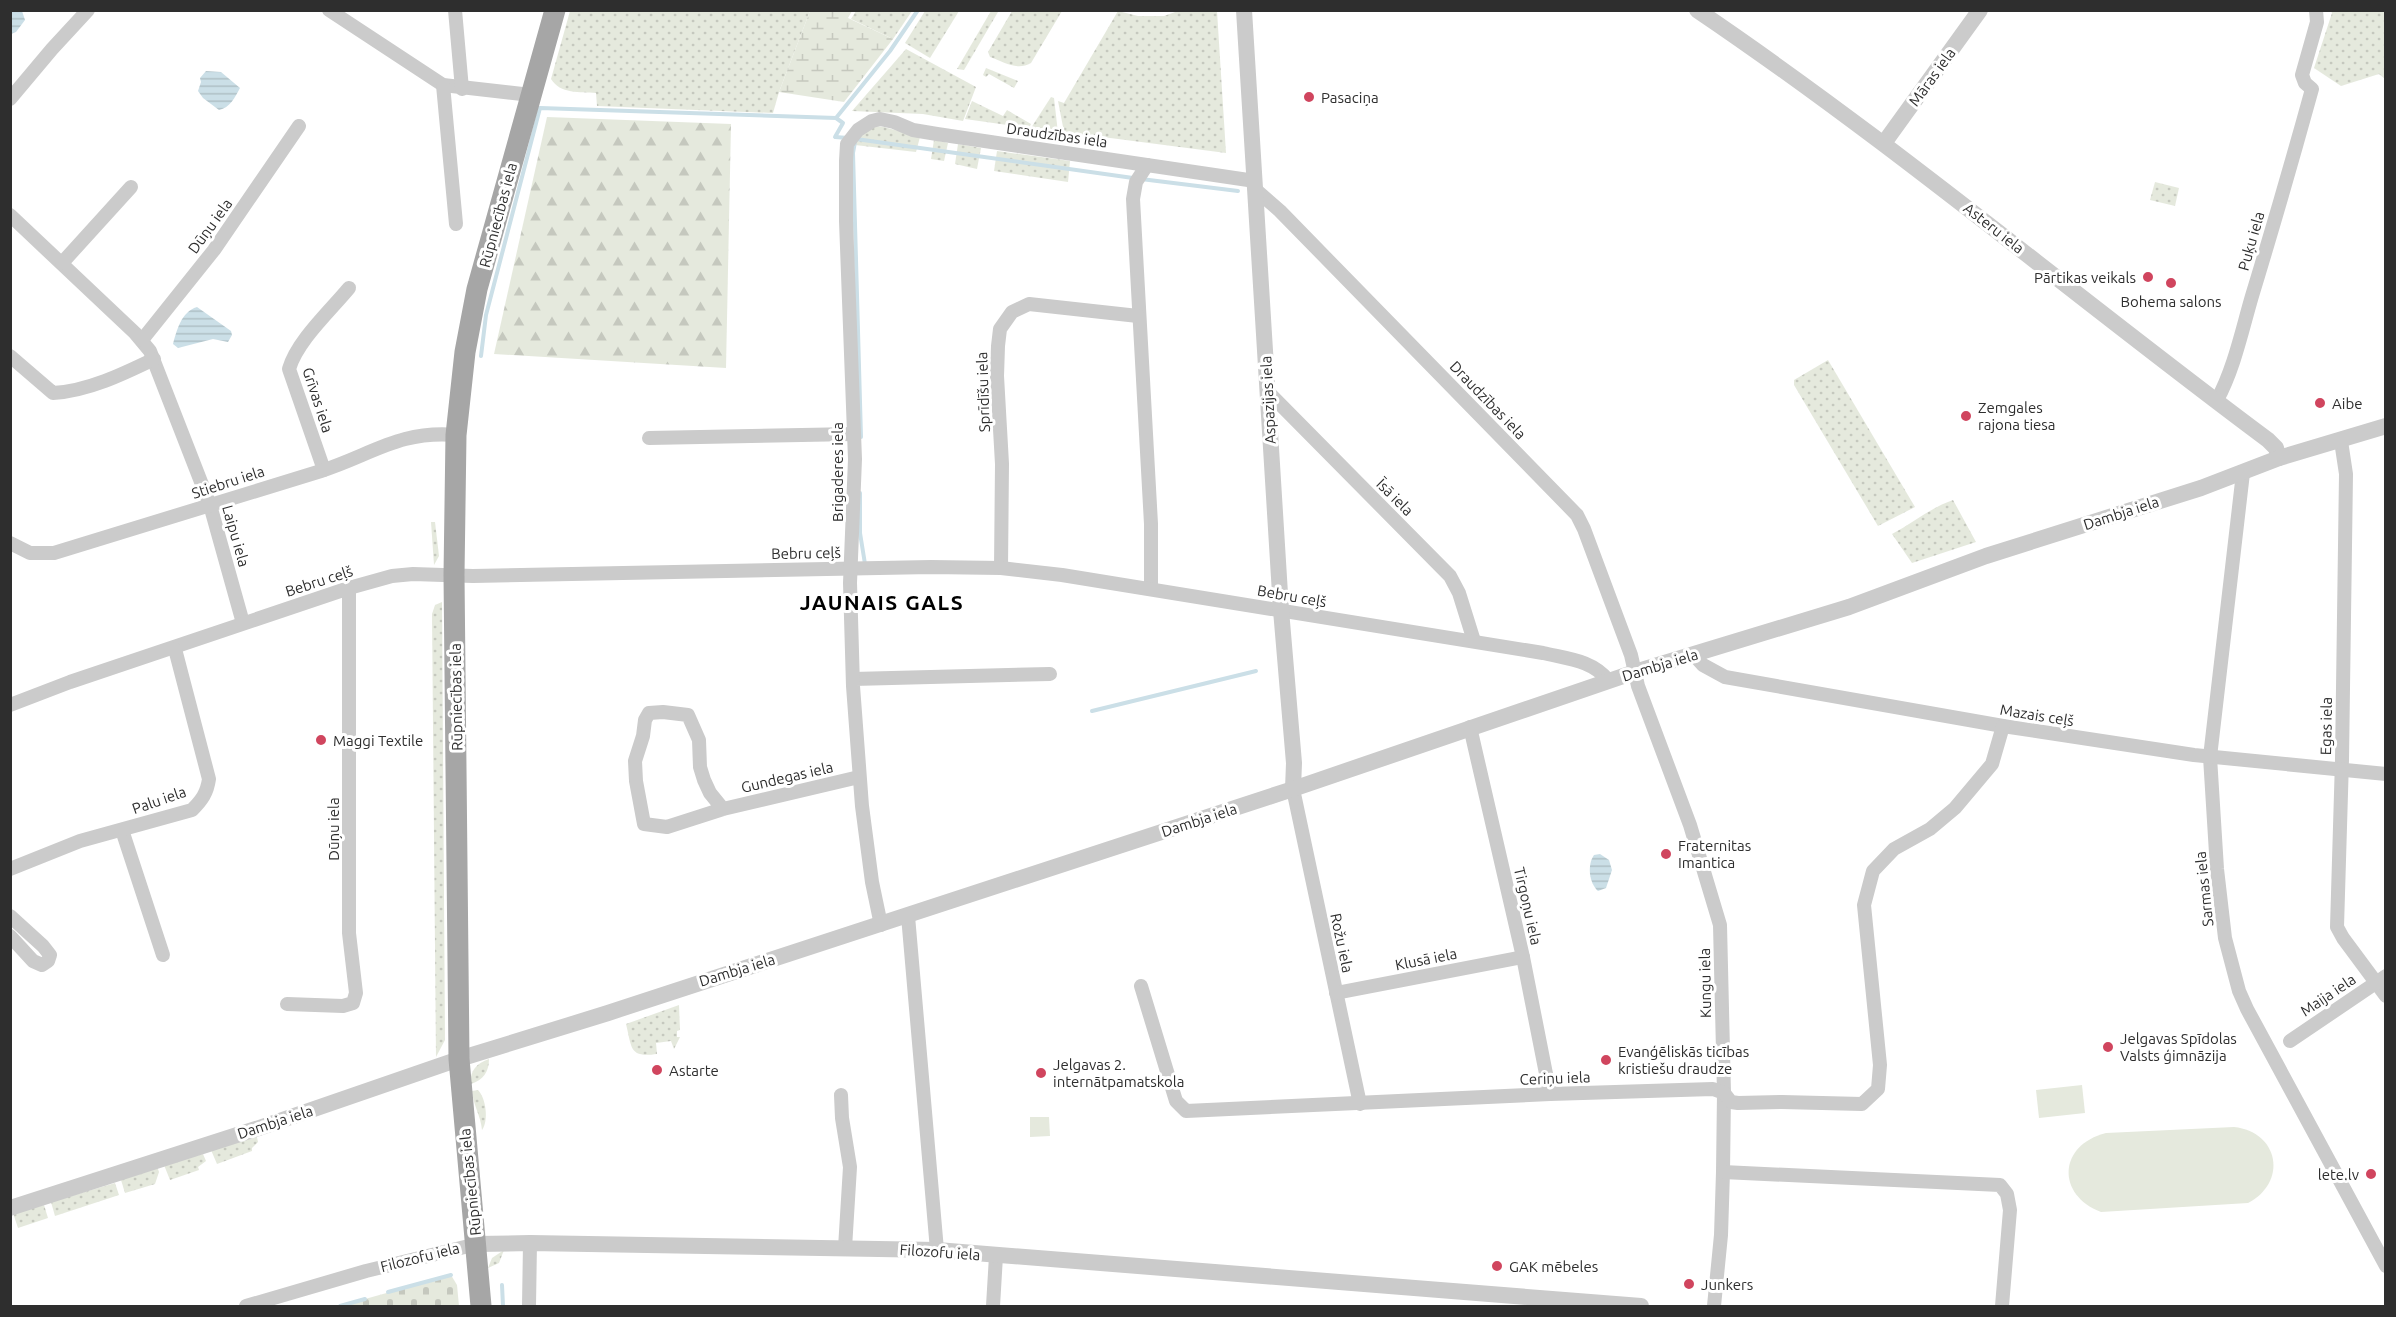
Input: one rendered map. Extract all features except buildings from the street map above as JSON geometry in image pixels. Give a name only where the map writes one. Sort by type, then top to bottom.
[{"type":"main road","name":"Rūpniecības iela","points":[[482,1306],[459,1059],[454,575],[456,435],[465,352],[477,289],[555,10]]},
{"type":"street","points":[[10,99],[88,10]]},
{"type":"street","points":[[329,10],[443,85],[462,89],[531,95]]},
{"type":"street","points":[[455,10],[462,89]]},
{"type":"street","name":"Aspazijas iela","points":[[1244,10],[1281,610],[1294,763],[1293,789]]},
{"type":"street","name":"Asteru iela","points":[[1697,10],[1810,88],[1884,143],[2268,440],[2276,448],[2280,458]]},
{"type":"street","name":"Māras iela","points":[[1884,143],[1980,10]]},
{"type":"street","name":"Puķu iela","points":[[2217,400],[2223,389],[2288,180],[2312,89],[2305,83],[2302,75],[2317,22],[2316,10]]},
{"type":"street","points":[[443,85],[456,224]]},
{"type":"street","name":"Draudzības iela","points":[[858,129],[872,120],[880,119],[913,130],[1147,165],[1256,185],[1577,515],[1635,672]]},
{"type":"street","name":"Dūņu iela","points":[[142,340],[214,250],[299,126]]},
{"type":"street","name":"Brigaderes iela","points":[[858,129],[847,144],[846,161],[846,221],[855,459],[851,569],[853,679],[859,777],[872,882],[881,925]]},
{"type":"street","points":[[1147,165],[1136,182],[1133,199],[1151,524],[1151,590]]},
{"type":"street","points":[[62,263],[131,187]]},
{"type":"street","name":"Laipu iela","points":[[10,215],[142,340],[154,359],[210,505],[243,624]]},
{"type":"street","name":"Grīvas iela","points":[[324,470],[289,369],[300,347],[349,288]]},
{"type":"street","name":"Sprīdīšu iela","points":[[1001,568],[1002,464],[997,376],[1000,329],[1012,312],[1029,304],[1138,316]]},
{"type":"street","points":[[10,356],[53,393],[66,392],[93,384],[154,359]]},
{"type":"street","name":"Īsā iela","points":[[1267,391],[1450,576],[1462,602],[1474,641]]},
{"type":"street","name":"Dambja iela","points":[[10,1208],[259,1128],[459,1059],[881,925],[1293,789],[1635,672],[1849,607],[1986,556],[2243,473],[2280,458],[2385,426]]},
{"type":"street","name":"Stiebru iela","points":[[10,543],[30,553],[54,553],[324,470],[402,438],[438,433],[456,435]]},
{"type":"street","points":[[649,438],[854,434]]},
{"type":"street","name":"Egas iela","points":[[2341,441],[2346,474],[2342,768],[2337,927],[2343,938],[2381,979],[2385,996]]},
{"type":"street","name":"Sarmas iela","points":[[2243,473],[2210,757],[2217,869],[2225,938],[2240,991],[2385,1266]]},
{"type":"street","name":"Bebru ceļš","points":[[10,705],[70,682],[175,649],[349,588],[392,576],[851,569],[1001,568],[1151,590],[1474,641],[1579,661],[1600,670],[1609,681]]},
{"type":"street","name":"Dūņu iela","points":[[287,1004],[343,1006],[353,1003],[356,993],[349,933],[349,588]]},
{"type":"street","name":"Palu iela","points":[[10,869],[80,841],[192,810],[201,801],[207,790],[209,779],[175,649]]},
{"type":"street","name":"Mazais ceļš","points":[[1694,655],[1703,665],[1725,677],[2003,726],[2210,757],[2342,768],[2385,774]]},
{"type":"street","name":"Kungu iela","points":[[1635,672],[1638,686],[1690,825],[1720,925],[1724,1094],[1723,1172],[1721,1234],[1714,1306]]},
{"type":"street","points":[[853,679],[1050,674]]},
{"type":"street","name":"Gundegas iela","points":[[723,809],[710,793],[704,780],[700,767],[699,740],[688,715],[649,713],[645,720],[636,761],[636,781],[644,824],[667,827],[723,809],[859,777]]},
{"type":"street","name":"Ceriņu iela","points":[[1141,986],[1176,1101],[1186,1111],[1550,1094],[1713,1089],[1724,1094],[1731,1102],[1738,1104],[1782,1102],[1862,1104],[1878,1089],[1880,1065],[1864,905],[1873,871],[1894,849],[1930,829],[1955,808],[1992,764],[2003,726]]},
{"type":"street","name":"Tirgoņu iela","points":[[1470,727],[1523,957],[1550,1094]]},
{"type":"street","name":"Rožu iela","points":[[1293,789],[1360,1104]]},
{"type":"street","points":[[122,830],[163,955]]},
{"type":"street","points":[[10,916],[43,946],[50,955],[48,961],[42,965],[33,961],[10,936]]},
{"type":"street","points":[[908,916],[937,1250]]},
{"type":"street","name":"Klusā iela","points":[[1336,993],[1523,957]]},
{"type":"street","name":"Maija iela","points":[[2290,1041],[2381,979]]},
{"type":"street","points":[[841,1095],[842,1118],[850,1167],[845,1248]]},
{"type":"street","points":[[1723,1172],[2000,1185],[2007,1194],[2010,1210],[2001,1306]]},
{"type":"street","points":[[529,1306],[530,1243]]},
{"type":"street","name":"Filozofu iela","points":[[246,1306],[366,1271],[477,1244],[530,1243],[937,1250],[1504,1302],[1641,1306]]},
{"type":"street","points":[[993,1306],[996,1256]]},
{"type":"green space","points":[[857,10],[912,11],[893,39],[851,19]]},
{"type":"green space","points":[[570,11],[810,11],[773,113],[597,106],[596,93],[565,90],[551,79]]},
{"type":"green space","points":[[810,11],[852,11],[848,18],[893,39],[844,102],[779,92]]},
{"type":"green space","points":[[925,11],[959,11],[930,58],[905,43]]},
{"type":"green space","points":[[991,11],[998,12],[964,70],[957,69]]},
{"type":"green space","points":[[1012,11],[1062,11],[1031,63],[1026,65],[1016,66],[1005,63],[990,57],[988,52]]},
{"type":"green space","points":[[1118,11],[1138,16],[1164,16],[1178,11],[1217,11],[1226,153],[1064,132],[1058,101],[1064,103]]},
{"type":"green space","points":[[2331,11],[2385,11],[2385,79],[2379,74],[2341,86],[2314,68]]},
{"type":"green space","points":[[906,49],[976,87],[963,121],[923,114],[852,111]]},
{"type":"green space","points":[[986,68],[1018,81],[1014,88],[989,74],[986,77],[983,75]]},
{"type":"green space","points":[[1051,97],[1054,98],[1058,133],[1031,128]]},
{"type":"green space","points":[[972,101],[1003,116],[1007,110],[1031,124],[1029,128],[965,119]]},
{"type":"green space","points":[[547,117],[731,124],[726,368],[494,354]]},
{"type":"green space","points":[[876,126],[920,137],[916,152],[855,145],[860,135]]},
{"type":"green space","points":[[934,140],[948,143],[944,161],[931,159]]},
{"type":"green space","points":[[958,144],[981,148],[977,169],[955,164]]},
{"type":"green space","points":[[997,151],[1070,161],[1068,182],[994,171]]},
{"type":"green space","points":[[2155,182],[2179,188],[2175,206],[2150,200]]},
{"type":"green space","points":[[1828,360],[1915,507],[1878,526],[1794,385],[1794,380]]},
{"type":"green space","points":[[1953,500],[1976,542],[1912,563],[1892,534]]},
{"type":"green space","points":[[431,522],[435,522],[439,556],[434,565]]},
{"type":"green space","points":[[442,602],[445,1040],[436,1057],[432,614],[435,605]]},
{"type":"green space","points":[[679,1005],[680,1030],[677,1031],[677,1037],[680,1037],[674,1049],[671,1041],[656,1043],[657,1054],[636,1053],[631,1045],[626,1024]]},
{"type":"green space","points":[[489,1059],[484,1075],[471,1084],[471,1075],[475,1068]]},
{"type":"green space","points":[[2082,1085],[2085,1113],[2039,1118],[2036,1090]]},
{"type":"green space","points":[[478,1090],[486,1110],[482,1130],[472,1091]]},
{"type":"green space","points":[[1030,1117],[1049,1117],[1050,1136],[1030,1137]]},
{"type":"green space","points":[[2234,1127],[2249,1131],[2261,1138],[2269,1148],[2273,1159],[2273,1171],[2269,1183],[2261,1194],[2248,1203],[2101,1212],[2086,1204],[2076,1194],[2070,1183],[2071,1159],[2090,1139],[2106,1133]]},
{"type":"green space","points":[[256,1133],[258,1142],[252,1151],[217,1164],[211,1150]]},
{"type":"green space","points":[[203,1154],[206,1161],[198,1167],[199,1170],[170,1180],[164,1165]]},
{"type":"green space","points":[[157,1166],[159,1172],[155,1184],[125,1193],[121,1180]]},
{"type":"green space","points":[[115,1183],[119,1195],[55,1216],[51,1202]]},
{"type":"green space","points":[[44,1205],[48,1218],[18,1228],[13,1213]]},
{"type":"green space","points":[[504,1250],[499,1263],[488,1268],[492,1258]]},
{"type":"green space","points":[[451,1275],[457,1285],[459,1306],[340,1306]]},
{"type":"shaded area","points":[[11,10],[22,11],[25,20],[16,32],[11,34]]},
{"type":"shaded area","points":[[206,71],[221,72],[240,88],[232,102],[223,109],[219,110],[203,98],[198,91],[200,78]]},
{"type":"shaded area","points":[[197,307],[231,331],[232,335],[228,342],[213,339],[178,348],[173,344],[183,317]]},
{"type":"shaded area","points":[[1600,854],[1609,860],[1612,870],[1606,888],[1598,891],[1591,879],[1590,869],[1594,855]]},
{"type":"waterway","points":[[481,356],[486,315],[540,108],[836,118],[890,51],[918,10]]},
{"type":"waterway","points":[[836,118],[843,123],[835,137],[848,138]]},
{"type":"waterway","points":[[856,139],[1133,178]]},
{"type":"waterway","points":[[855,142],[853,153],[861,437]]},
{"type":"waterway","points":[[1141,179],[1238,191]]},
{"type":"waterway","points":[[860,493],[860,533],[865,564]]},
{"type":"waterway","points":[[1092,711],[1256,671]]},
{"type":"waterway","points":[[388,1292],[451,1275]]},
{"type":"waterway","points":[[502,1285],[503,1306]]},
{"type":"waterway","points":[[340,1306],[365,1299]]},
{"type":"place","name":"Pasaciņa","points":[[1309,97]]},
{"type":"place","name":"Pārtikas veikals","points":[[2148,277]]},
{"type":"place","name":"Bohema salons","points":[[2171,283]]},
{"type":"place","name":"Aibe","points":[[2320,403]]},
{"type":"place","name":"Zemgales rajona tiesa","points":[[1966,416]]},
{"type":"place","name":"Maggi Textile","points":[[321,740]]},
{"type":"place","name":"Fraternitas Imantica","points":[[1666,854]]},
{"type":"place","name":"Jelgavas Spīdolas Valsts ģimnāzija","points":[[2108,1047]]},
{"type":"place","name":"Evanģēliskās ticības kristiešu draudze","points":[[1606,1060]]},
{"type":"place","name":"Astarte","points":[[657,1070]]},
{"type":"place","name":"Jelgavas 2. internātpamatskola","points":[[1041,1073]]},
{"type":"place","name":"lete.lv","points":[[2371,1174]]},
{"type":"place","name":"GAK mēbeles","points":[[1497,1266]]},
{"type":"place","name":"Junkers","points":[[1689,1284]]},
{"type":"district","name":"JAUNAIS GALS","points":[[882,602]]}]
